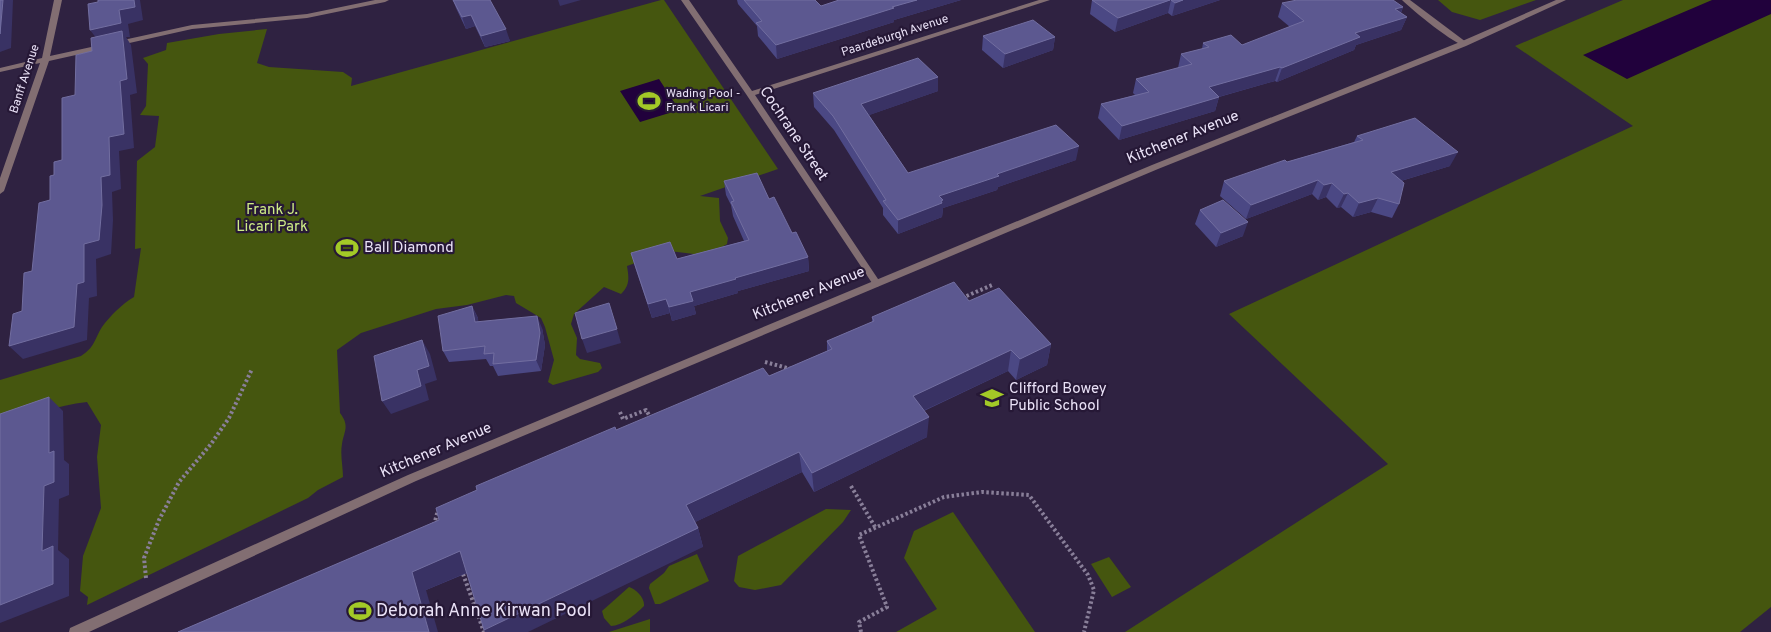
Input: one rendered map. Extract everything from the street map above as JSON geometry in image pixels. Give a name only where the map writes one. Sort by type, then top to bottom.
[{"type":"street","name":"Banff Avenue","points":[[0,191],[46,58],[58,0]]},
{"type":"street","points":[[0,70],[46,58],[192,27],[307,16],[385,0]]},
{"type":"street","name":"Cochrane Street","points":[[685,0],[877,284]]},
{"type":"street","name":"Paardeburgh Avenue","points":[[750,94],[1046,0]]},
{"type":"street","points":[[1406,0],[1462,44]]},
{"type":"street","name":"Kitchener Avenue","points":[[74,632],[412,478],[1182,156],[1462,44],[1562,0]]},
{"type":"path","points":[[956,300],[992,285]]},
{"type":"path","points":[[765,362],[796,370]]},
{"type":"path","points":[[148,599],[144,558],[158,520],[179,482],[211,444],[228,418],[252,369]]},
{"type":"path","points":[[619,412],[623,419],[646,410],[649,415]]},
{"type":"path","points":[[851,486],[875,527]]},
{"type":"path","points":[[861,632],[859,622],[887,607],[859,535],[944,497],[991,493],[1029,495],[1088,575],[1094,590],[1084,632]]},
{"type":"path","points":[[436,532],[433,523],[439,507]]},
{"type":"path","points":[[463,574],[484,632]]},
{"type":"green space","name":"Frank J. Licari Park","points":[[664,0],[778,169],[700,196],[719,198],[720,221],[728,238],[727,244],[712,253],[694,254],[669,251],[627,266],[628,281],[626,288],[621,294],[604,287],[574,314],[571,324],[577,338],[576,355],[580,359],[600,363],[602,368],[598,372],[553,385],[548,382],[554,360],[545,327],[541,318],[516,303],[514,296],[506,295],[467,305],[436,309],[361,333],[337,350],[340,413],[346,425],[341,448],[343,477],[318,490],[308,498],[87,605],[88,597],[80,591],[83,556],[101,508],[97,457],[101,425],[87,402],[0,422],[0,380],[86,353],[102,327],[121,307],[134,297],[141,248],[135,249],[137,161],[155,147],[159,116],[140,115],[146,106],[148,64],[143,58],[166,50],[167,43],[219,34],[267,29],[257,63],[269,67],[343,72],[352,78],[351,86]]},
{"type":"green space","points":[[1438,0],[1536,0],[1480,20],[1452,12]]},
{"type":"green space","points":[[1623,0],[1771,0],[1771,607],[1740,632],[1125,632],[1388,464],[1229,314],[1633,126],[1515,46]]},
{"type":"green space","points":[[826,509],[851,510],[843,522],[781,585],[755,590],[739,587],[734,581],[738,556]]},
{"type":"green space","points":[[953,512],[1035,632],[896,632],[937,609],[904,558],[914,531]]},
{"type":"green space","points":[[697,554],[709,581],[660,604],[655,604],[649,588],[650,584],[664,573],[669,566]]},
{"type":"green space","points":[[1109,557],[1131,587],[1112,597],[1091,564]]},
{"type":"green space","points":[[629,587],[640,594],[644,606],[624,622],[611,626],[604,618],[602,611]]},
{"type":"green space","points":[[650,619],[650,632],[609,632]]},
{"type":"shaded area","points":[[1712,0],[1771,0],[1771,14],[1627,79],[1583,55]]},
{"type":"shaded area","name":"Wading Pool - Frank Licari","points":[[659,79],[679,110],[640,122],[620,91]]},
{"type":"building","points":[[0,0],[3,0],[0,34]]},
{"type":"building","points":[[98,0],[134,0],[135,7],[119,10],[121,23],[90,30],[88,4],[98,2]]},
{"type":"building","points":[[453,0],[490,0],[506,29],[481,36],[471,15],[462,17]]},
{"type":"building","points":[[744,0],[815,0],[821,6],[839,0],[917,0],[776,45],[756,23],[762,21]]},
{"type":"building","points":[[1092,0],[1170,0],[1118,18]]},
{"type":"building","points":[[1171,0],[1183,0],[1175,3]]},
{"type":"building","points":[[1297,0],[1393,0],[1403,7],[1395,9],[1407,17],[1355,33],[1360,37],[1282,68],[1209,87],[1219,97],[1122,126],[1101,104],[1149,92],[1136,79],[1192,64],[1181,54],[1209,47],[1203,43],[1231,35],[1242,45],[1304,21],[1282,3]]},
{"type":"building","points":[[1033,20],[1055,37],[1005,54],[983,36]]},
{"type":"building","points":[[122,31],[127,79],[120,81],[124,134],[109,137],[110,175],[101,177],[102,205],[99,240],[84,244],[84,282],[77,284],[74,327],[9,346],[13,314],[22,311],[24,273],[32,271],[39,203],[50,200],[50,176],[54,175],[54,162],[62,160],[62,98],[75,95],[76,55],[92,51],[91,38]]},
{"type":"building","points":[[918,58],[938,77],[861,104],[908,173],[1056,125],[1079,146],[939,196],[943,200],[941,201],[942,203],[898,220],[883,201],[886,200],[833,116],[813,93]]},
{"type":"building","points":[[1415,118],[1458,152],[1391,172],[1404,183],[1399,204],[1378,198],[1359,203],[1348,193],[1344,194],[1332,183],[1324,185],[1318,180],[1251,205],[1224,181],[1285,160],[1287,162],[1363,140],[1357,136]]},
{"type":"building","points":[[757,173],[769,199],[774,197],[792,233],[796,232],[808,257],[690,292],[693,301],[669,307],[666,299],[648,304],[631,253],[670,242],[677,259],[749,240],[731,202],[734,201],[724,181]]},
{"type":"building","points":[[1223,200],[1248,222],[1221,233],[1200,210]]},
{"type":"building","points":[[954,282],[969,301],[999,288],[1051,344],[1020,359],[1011,350],[913,396],[929,417],[812,473],[799,452],[686,505],[698,528],[484,630],[460,551],[412,572],[429,632],[178,632],[439,520],[436,508],[477,490],[476,486],[615,427],[616,430],[763,368],[769,376],[832,349],[827,341],[874,321],[872,317]]},
{"type":"building","points":[[609,303],[617,329],[582,339],[575,313]]},
{"type":"building","points":[[472,306],[475,322],[537,316],[540,333],[536,360],[493,364],[494,353],[484,354],[485,346],[443,351],[438,316]]},
{"type":"building","points":[[422,340],[429,366],[417,370],[421,386],[382,401],[374,356]]},
{"type":"building","points":[[49,397],[49,453],[54,451],[54,482],[44,486],[42,551],[53,546],[53,584],[0,605],[0,414]]},
{"type":"place","name":"Wading Pool - Frank Licari","points":[[649,101]]},
{"type":"place","name":"Ball Diamond","points":[[347,248]]},
{"type":"place","name":"Clifford Bowey Public School","points":[[992,398]]},
{"type":"place","name":"Deborah Anne Kirwan Pool","points":[[360,611]]}]
